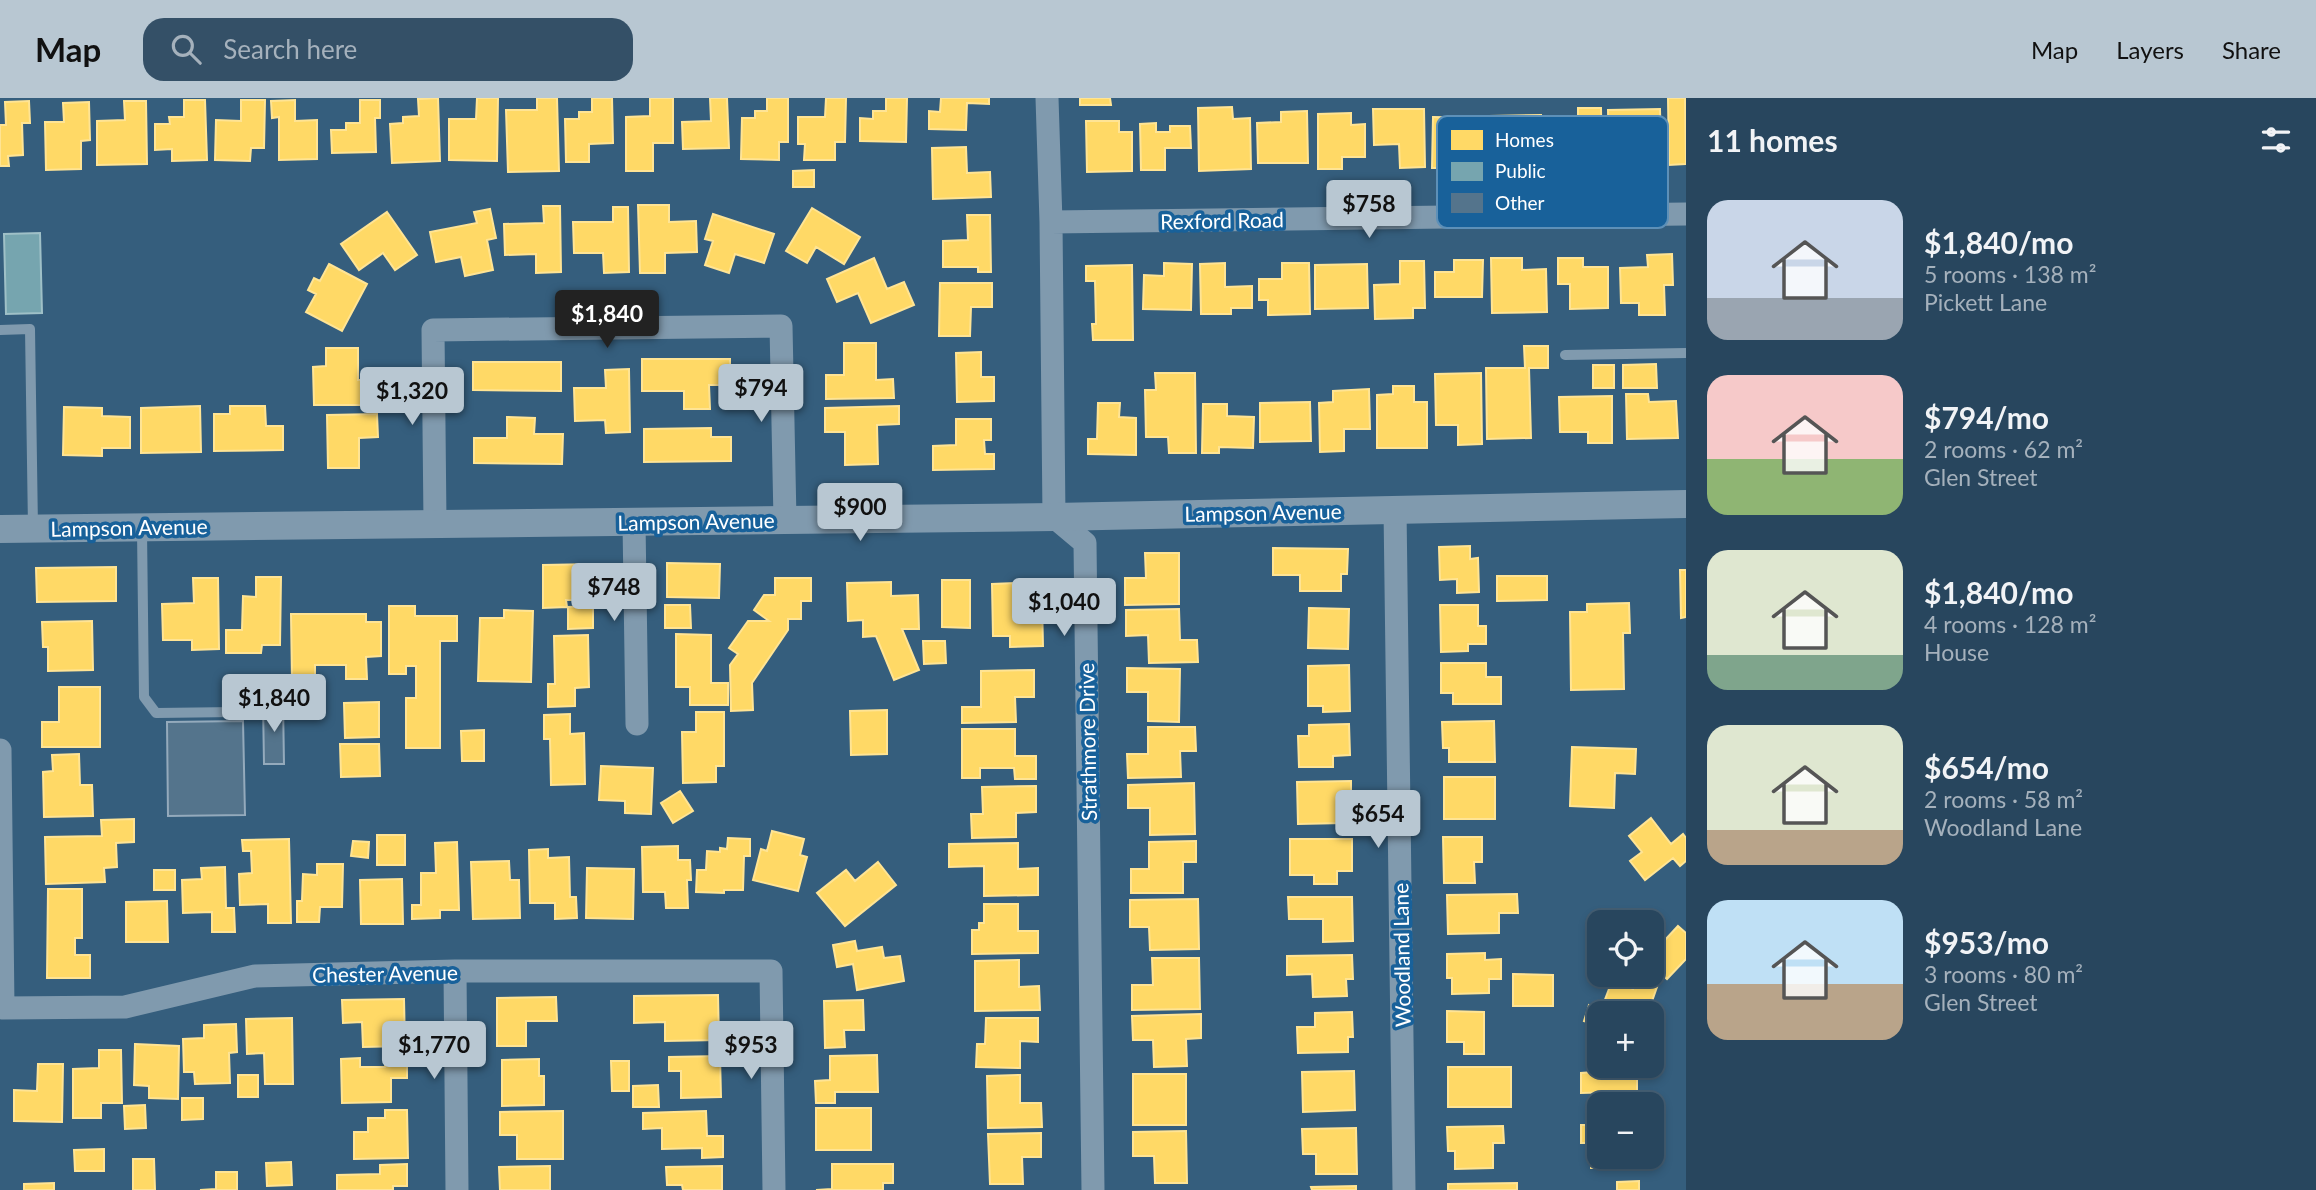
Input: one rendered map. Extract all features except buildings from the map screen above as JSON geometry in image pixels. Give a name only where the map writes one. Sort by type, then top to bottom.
[{"type":"street","points":[[1047,98],[1054,517]]},
{"type":"street","name":"Rexford Road","points":[[1668,214],[1686,214]]},
{"type":"street","name":"Rexford Road","points":[[1051,222],[1437,217]]},
{"type":"street","points":[[435,522],[433,330],[781,326],[785,520]]},
{"type":"street","name":"Lampson Avenue","points":[[0,529],[1054,517],[1686,504]]},
{"type":"street","name":"Woodland Lane","points":[[1395,509],[1404,1190]]},
{"type":"street","name":"Strathmore Drive","points":[[1054,517],[1085,543],[1093,1190]]},
{"type":"street","points":[[634,522],[637,724]]},
{"type":"street","name":"Chester Avenue","points":[[0,750],[4,1008],[125,1007],[255,976],[455,971],[771,971],[774,1190]]},
{"type":"street","points":[[455,971],[457,1190]]},
{"type":"lane","points":[[0,330],[30,329],[33,528]]},
{"type":"lane","points":[[1565,355],[1686,353]]},
{"type":"lane","points":[[142,527],[144,697],[156,713],[236,712]]}]
